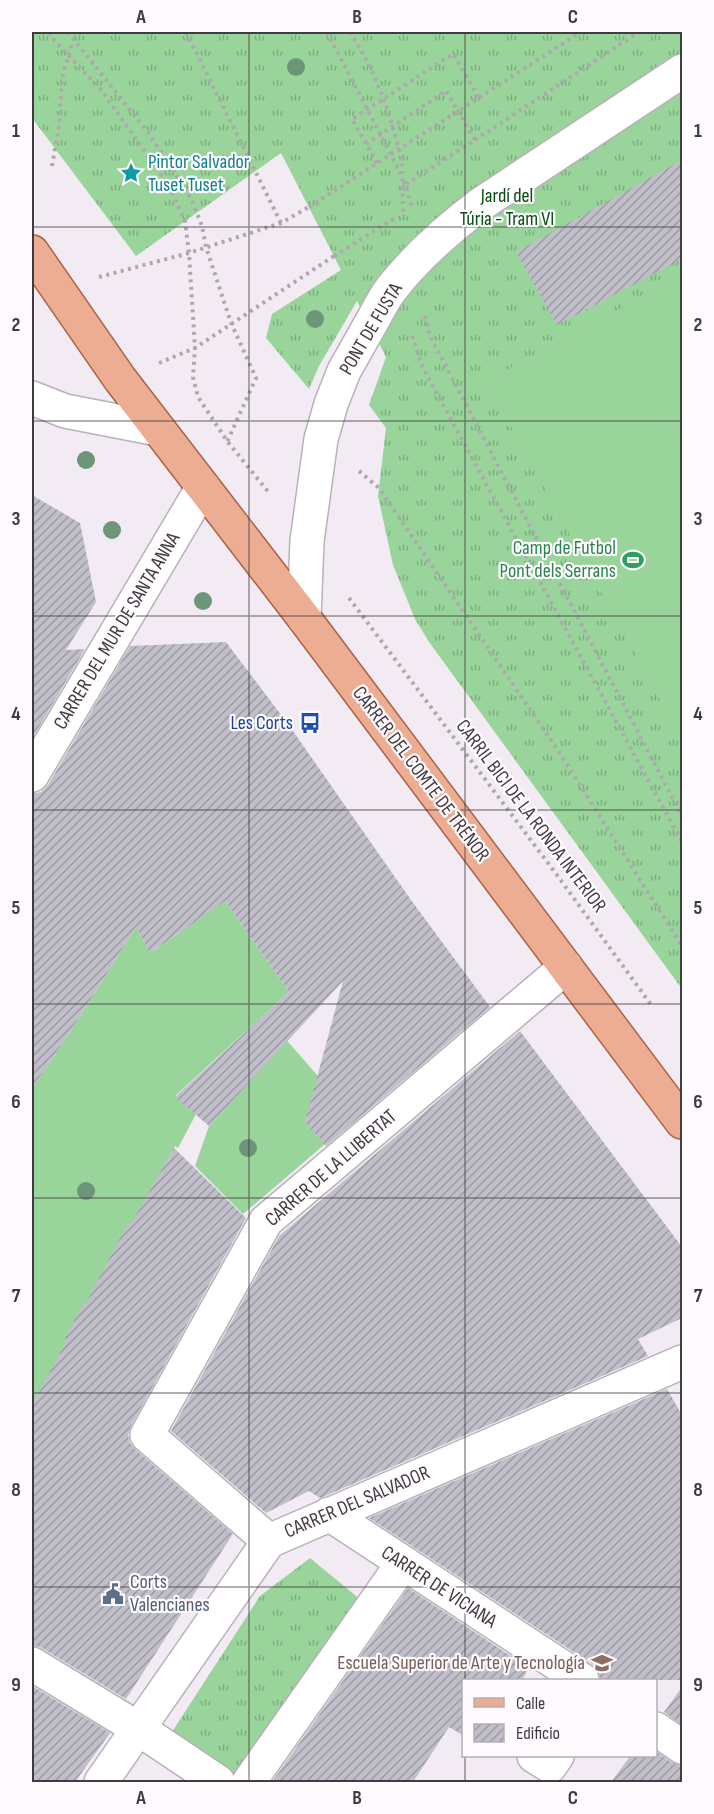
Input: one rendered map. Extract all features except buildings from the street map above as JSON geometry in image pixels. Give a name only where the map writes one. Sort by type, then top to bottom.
[{"type":"main road","name":"CARRER DEL COMTE DE TRÉNOR","points":[[32,252],[120,380],[304,618],[682,1122]]},
{"type":"street","name":"PONT DE FUSTA","points":[[304,618],[307,541],[321,439],[344,371],[390,290],[449,228],[481,204],[682,71]]},
{"type":"street","points":[[32,398],[65,411],[158,429]]},
{"type":"street","name":"CARRER DEL MUR DE SANTA ANNA","points":[[32,775],[203,487]]},
{"type":"street","name":"CARRER DE LA LLIBERTAT","points":[[269,1541],[147,1435],[266,1221],[566,967]]},
{"type":"street","name":"CARRER DEL SALVADOR","points":[[101,1782],[269,1541],[682,1362]]},
{"type":"street","name":"CARRER DE VICIANA","points":[[328,1514],[403,1563],[542,1670],[578,1679]]},
{"type":"street","points":[[249,1782],[403,1563]]},
{"type":"street","points":[[32,1664],[139,1729],[218,1782]]},
{"type":"street","points":[[657,1730],[682,1747]]},
{"type":"street","points":[[537,1757],[550,1766],[556,1757]]},
{"type":"path","points":[[50,32],[54,40],[100,90],[168,184],[185,221],[195,348],[193,377],[198,397],[245,464]]},
{"type":"path","points":[[68,32],[150,135],[191,198],[202,226],[206,247],[231,323],[256,378],[203,487]]},
{"type":"path","points":[[186,32],[281,223]]},
{"type":"path","points":[[327,32],[406,184],[415,215]]},
{"type":"path","points":[[350,32],[369,64],[387,105],[402,159],[404,222]]},
{"type":"path","points":[[57,288],[189,253],[281,223],[581,32]]},
{"type":"path","points":[[406,184],[639,32]]},
{"type":"path","points":[[52,166],[59,126],[62,78],[73,39]]},
{"type":"path","points":[[377,163],[352,119],[453,54],[479,98]]},
{"type":"path","points":[[366,144],[446,91],[475,140]]},
{"type":"path","points":[[120,380],[195,348],[334,256]]},
{"type":"path","points":[[422,306],[430,336],[682,816]]},
{"type":"path","points":[[411,329],[423,368],[682,842]]},
{"type":"path","points":[[356,468],[379,488],[560,752],[682,946]]},
{"type":"path","name":"CARRIL BICI DE LA RONDA INTERIOR","points":[[353,604],[554,871],[655,1011]]},
{"type":"green space","name":"Jardí del Túria - Tram VI","points":[[32,32],[682,32],[682,989],[429,642],[415,619],[393,565],[378,496],[386,428],[369,405],[386,357],[357,301],[319,366],[309,389],[266,338],[272,314],[341,270],[281,153],[136,256],[32,118]]},
{"type":"green space","name":"Camp de Futbol Pont dels Serrans","points":[[682,275],[682,740],[486,381]]},
{"type":"green space","points":[[163,813],[289,992],[175,1096],[196,1114],[178,1148],[175,1146],[32,1405],[32,1089],[136,927],[150,953],[182,931],[177,921]]},
{"type":"green space","points":[[283,1036],[331,1091],[331,1139],[243,1214],[195,1166],[209,1126],[256,1075]]},
{"type":"green space","points":[[310,1558],[361,1600],[237,1778],[168,1738],[260,1596]]},
{"type":"place","name":"Pintor Salvador Tuset Tuset","points":[[131,173]]},
{"type":"place","name":"Camp de Futbol Pont dels Serrans","points":[[633,560]]},
{"type":"place","name":"Les Corts","points":[[310,723]]},
{"type":"place","name":"Corts Valencianes","points":[[113,1594]]},
{"type":"place","name":"Escuela Superior de Arte y Tecnología","points":[[602,1663]]}]
